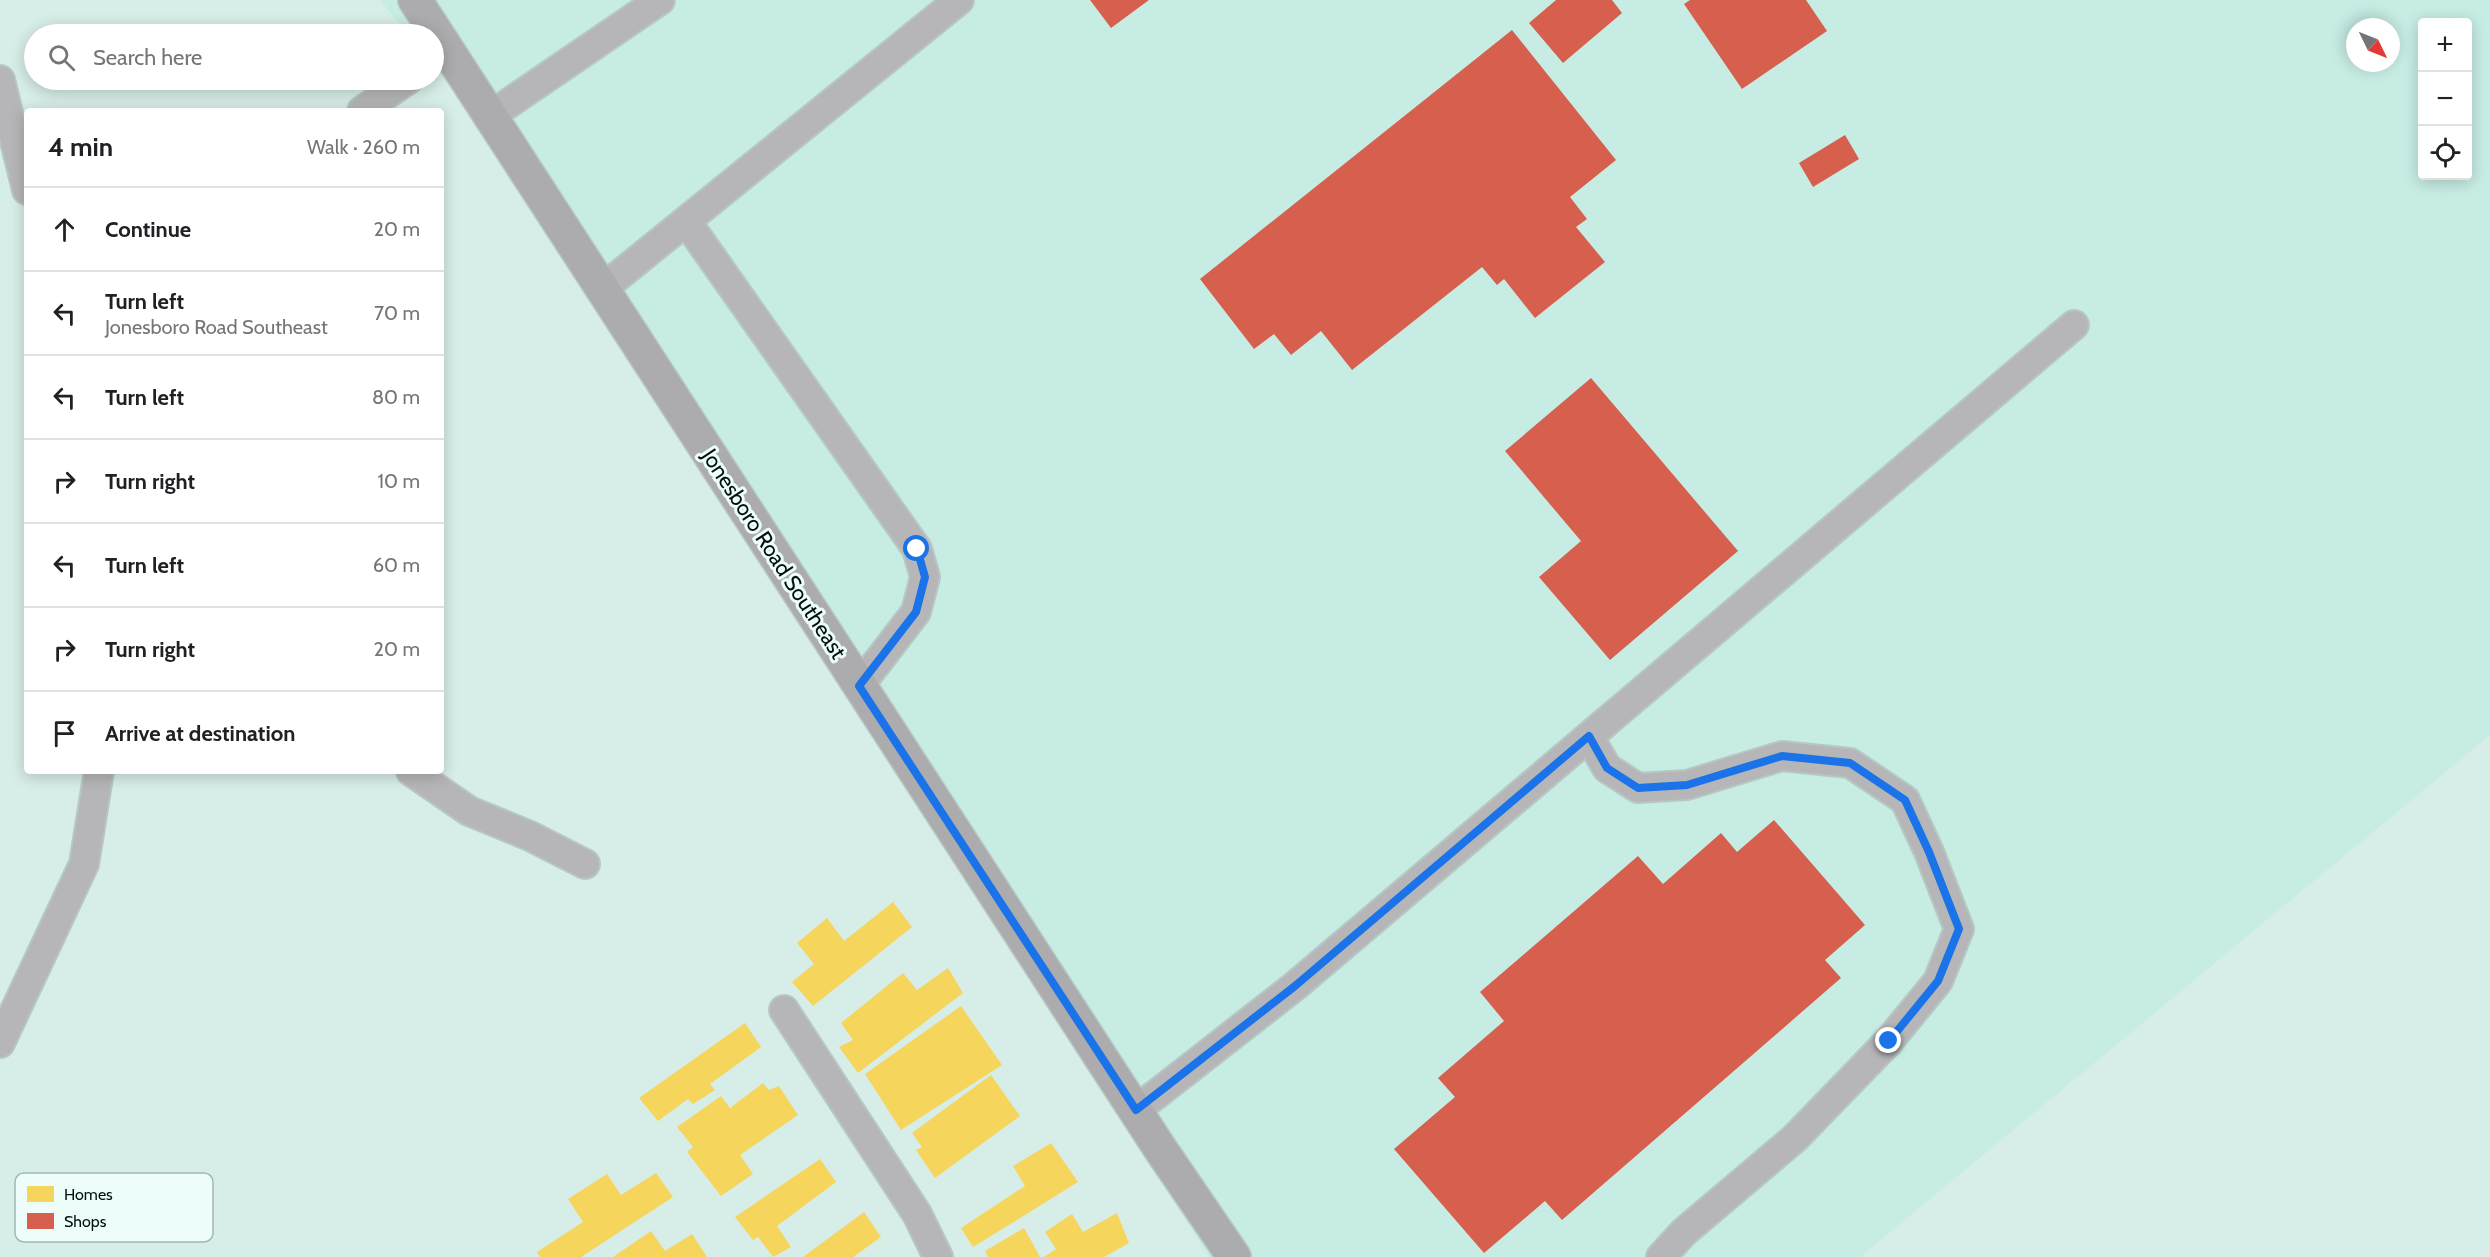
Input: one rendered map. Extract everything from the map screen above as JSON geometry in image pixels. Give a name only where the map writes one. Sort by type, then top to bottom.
[{"type":"main road","name":"Jonesboro Road Southeast","points":[[415,0],[426,24]]},
{"type":"main road","name":"Jonesboro Road Southeast","points":[[444,60],[490,116],[859,686],[1234,1257]]},
{"type":"lane","points":[[490,116],[660,0]]},
{"type":"lane","points":[[602,289],[959,0]]},
{"type":"lane","points":[[0,80],[24,178]]},
{"type":"lane","points":[[366,108],[392,90]]},
{"type":"lane","points":[[686,221],[917,549],[925,577],[916,612],[859,686]]},
{"type":"lane","points":[[1136,1110],[1295,986],[2074,325]]},
{"type":"lane","points":[[1589,736],[1607,768],[1638,788],[1687,785],[1782,756],[1850,763],[1905,800],[1929,852],[1959,929],[1938,981],[1889,1041],[1796,1138],[1684,1232],[1661,1257]]},
{"type":"lane","points":[[0,1042],[84,864],[99,774]]},
{"type":"lane","points":[[415,774],[469,812],[530,836],[585,864]]},
{"type":"lane","points":[[784,1010],[916,1214],[938,1257]]},
{"type":"shaded area","points":[[380,0],[2490,0],[2490,735],[1860,1257],[1209,1257],[531,186],[444,78],[444,24],[400,24]]},
{"type":"building: Homes","points":[[893,902],[912,927],[813,1006],[792,982],[814,964],[797,943],[827,918],[844,941]]},
{"type":"building: Homes","points":[[948,968],[963,993],[858,1073],[839,1047],[853,1040],[841,1023],[903,973],[917,990]]},
{"type":"building: Homes","points":[[961,1006],[1002,1065],[901,1130],[865,1074]]},
{"type":"building: Homes","points":[[745,1023],[761,1047],[710,1084],[715,1090],[693,1104],[688,1099],[658,1121],[639,1098]]},
{"type":"building: Homes","points":[[991,1075],[1020,1116],[935,1178],[916,1150],[922,1147],[912,1133]]},
{"type":"building: Homes","points":[[763,1083],[769,1090],[779,1086],[798,1115],[740,1155],[753,1174],[721,1196],[687,1152],[693,1147],[677,1127],[721,1096],[730,1108]]},
{"type":"building: Homes","points":[[1051,1143],[1078,1182],[973,1247],[961,1228],[1025,1186],[1013,1166]]},
{"type":"building: Homes","points":[[820,1159],[836,1182],[777,1226],[791,1247],[773,1257],[758,1237],[753,1240],[735,1217]]},
{"type":"building: Homes","points":[[656,1173],[673,1197],[581,1257],[540,1257],[537,1252],[583,1222],[568,1199],[607,1174],[621,1195]]},
{"type":"building: Homes","points":[[864,1212],[881,1237],[853,1257],[803,1257]]},
{"type":"building: Homes","points":[[1117,1213],[1129,1243],[1104,1257],[1044,1257],[1056,1249],[1045,1232],[1072,1214],[1083,1232]]},
{"type":"building: Homes","points":[[1024,1228],[1040,1257],[988,1257],[985,1251]]},
{"type":"building: Homes","points":[[651,1231],[665,1251],[692,1234],[707,1257],[613,1257]]},
{"type":"building: Shops","points":[[1090,0],[1149,0],[1111,28]]},
{"type":"building: Shops","points":[[1556,0],[1612,0],[1622,13],[1563,63],[1529,23]]},
{"type":"building: Shops","points":[[1690,0],[1806,0],[1827,31],[1742,89],[1684,4]]},
{"type":"building: Shops","points":[[1512,30],[1616,160],[1570,197],[1587,219],[1576,227],[1605,262],[1535,318],[1504,279],[1497,285],[1482,267],[1352,370],[1321,331],[1291,355],[1274,334],[1254,349],[1200,279]]},
{"type":"building: Shops","points":[[1845,135],[1859,159],[1813,187],[1799,163]]},
{"type":"building: Shops","points":[[1591,378],[1738,551],[1610,660],[1539,577],[1581,541],[1505,451]]},
{"type":"building: Shops","points":[[1774,820],[1865,925],[1825,960],[1841,978],[1562,1220],[1545,1201],[1484,1253],[1394,1149],[1455,1097],[1438,1078],[1504,1021],[1480,992],[1638,856],[1663,884],[1721,833],[1737,852]]},
{"type":"route","points":[[917,549],[925,577],[916,612],[859,686],[1136,1110],[1295,986],[1589,736],[1607,768],[1638,788],[1687,785],[1782,756],[1850,763],[1905,800],[1929,852],[1959,929],[1938,981],[1889,1041]]}]
